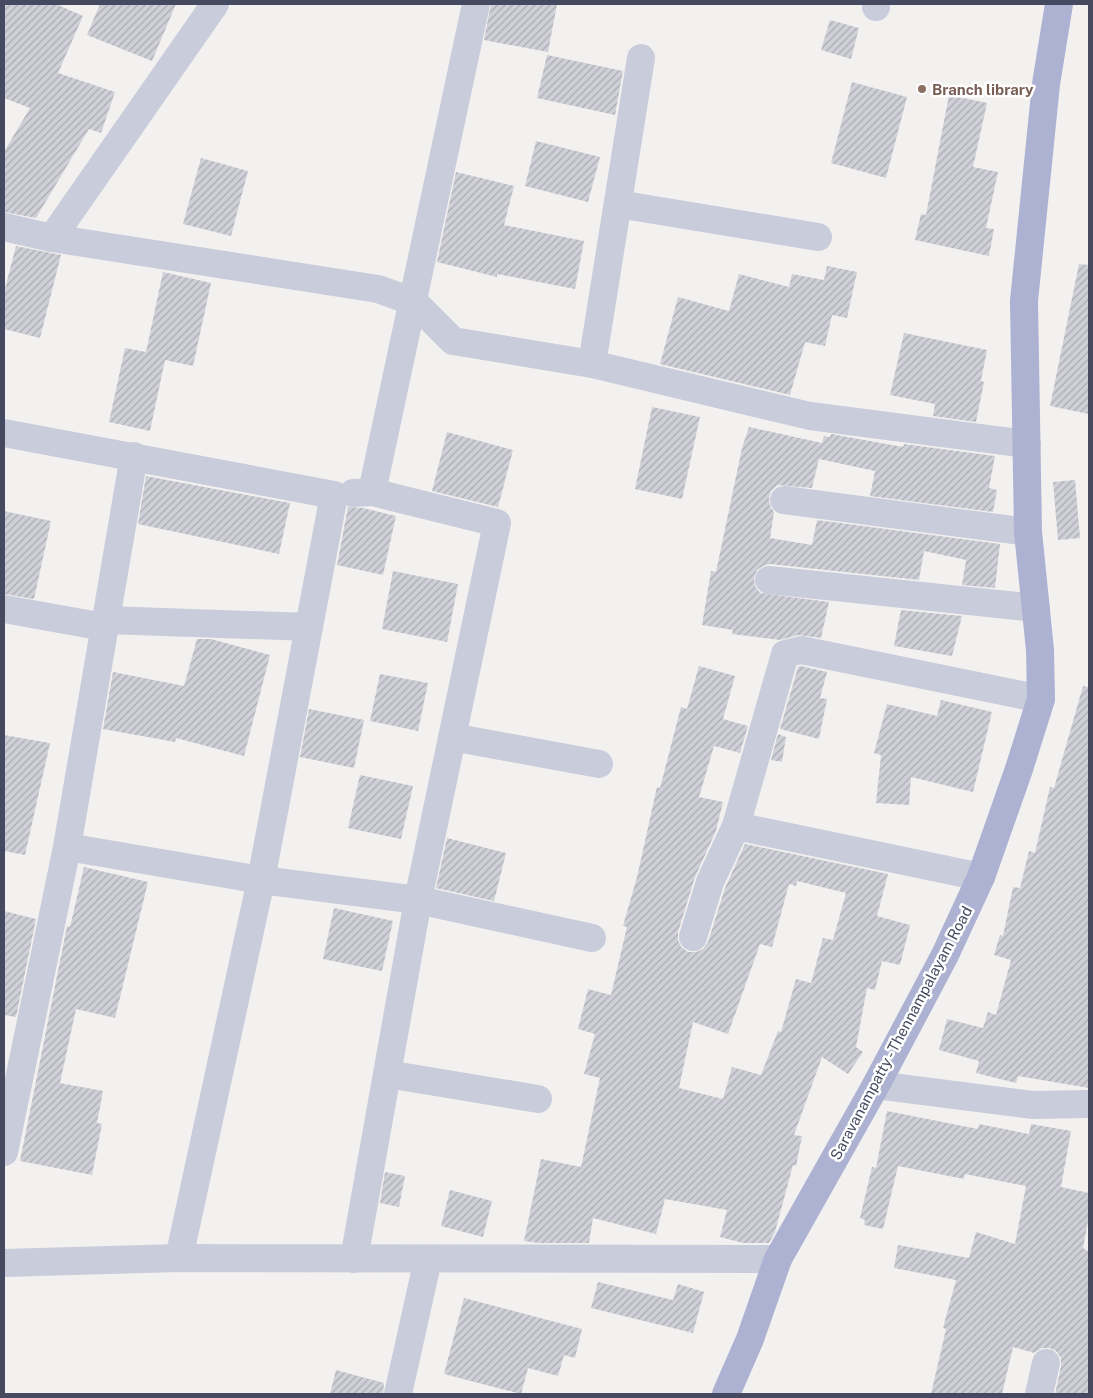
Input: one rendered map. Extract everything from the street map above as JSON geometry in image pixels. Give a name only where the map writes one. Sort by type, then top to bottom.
[{"type":"main road","name":"Saravanampatty - Thennampalayam Road","points":[[726,1394],[750,1338],[778,1259],[876,1085],[945,955],[981,877],[1019,769],[1041,698],[1040,650],[1028,532],[1024,301],[1046,84],[1059,4]]},
{"type":"street","points":[[52,238],[216,4]]},
{"type":"street","points":[[372,492],[476,4]]},
{"type":"street","points":[[592,364],[641,58]]},
{"type":"street","points":[[618,204],[818,238]]},
{"type":"street","points":[[4,227],[52,238],[378,289],[414,302],[453,341],[592,364],[810,416],[1027,444]]},
{"type":"street","points":[[4,433],[334,495],[372,492],[497,523],[418,900],[354,1259]]},
{"type":"street","points":[[4,1152],[10,1094],[67,847],[134,456]]},
{"type":"street","points":[[179,1258],[261,880],[334,495]]},
{"type":"street","points":[[784,500],[1028,532]]},
{"type":"street","points":[[769,580],[1036,608]]},
{"type":"street","points":[[4,609],[105,623],[310,627]]},
{"type":"street","points":[[693,937],[710,882],[736,826],[785,654],[801,650],[1041,698]]},
{"type":"street","points":[[452,737],[600,764]]},
{"type":"street","points":[[736,826],[981,877]]},
{"type":"street","points":[[67,847],[261,880],[418,900],[592,938]]},
{"type":"street","points":[[386,1074],[538,1099]]},
{"type":"street","points":[[876,1085],[1033,1105],[1089,1104]]},
{"type":"street","points":[[4,1263],[179,1258],[778,1259]]},
{"type":"street","points":[[398,1394],[428,1259]]},
{"type":"street","points":[[1039,1394],[1046,1363]]},
{"type":"building","points":[[4,4],[56,4],[83,16],[58,73],[115,92],[101,133],[89,129],[36,218],[4,212],[4,152],[30,108],[4,98]]},
{"type":"building","points":[[100,4],[176,4],[152,61],[87,35]]},
{"type":"building","points":[[491,4],[557,4],[548,52],[484,40]]},
{"type":"building","points":[[830,20],[859,28],[851,59],[821,50]]},
{"type":"building","points":[[547,55],[623,71],[615,115],[537,98]]},
{"type":"building","points":[[852,82],[907,97],[886,178],[831,163]]},
{"type":"building","points":[[949,95],[987,103],[973,167],[998,172],[986,228],[994,229],[989,256],[915,240],[921,214],[926,215]]},
{"type":"building","points":[[536,141],[600,157],[588,202],[525,186]]},
{"type":"building","points":[[201,158],[248,171],[231,236],[183,224]]},
{"type":"building","points":[[456,172],[514,186],[504,225],[584,241],[575,289],[497,274],[497,277],[437,262]]},
{"type":"building","points":[[16,246],[61,255],[40,338],[4,329],[4,293]]},
{"type":"building","points":[[1079,264],[1089,265],[1089,414],[1050,406]]},
{"type":"building","points":[[827,266],[857,272],[847,318],[832,315],[825,346],[805,342],[790,395],[660,364],[678,297],[729,311],[739,274],[789,287],[792,274],[824,280]]},
{"type":"building","points":[[163,272],[211,283],[193,366],[165,360],[150,431],[109,422],[125,348],[146,352]]},
{"type":"building","points":[[904,333],[987,350],[981,381],[984,382],[976,422],[933,416],[935,404],[890,395]]},
{"type":"building","points":[[652,407],[700,417],[682,499],[635,489]]},
{"type":"building","points":[[749,427],[822,443],[824,436],[830,437],[831,434],[903,447],[904,444],[995,456],[989,488],[997,490],[993,512],[870,496],[875,471],[819,459],[812,488],[778,485],[771,491],[769,498],[770,506],[774,512],[770,538],[812,545],[817,520],[1000,544],[995,588],[962,585],[966,560],[924,551],[919,580],[770,564],[757,570],[754,578],[755,586],[760,593],[829,602],[821,638],[798,635],[780,640],[732,634],[733,630],[702,625],[711,571],[716,572],[742,448]]},
{"type":"building","points":[[447,432],[513,450],[498,507],[432,491]]},
{"type":"building","points":[[146,476],[290,503],[279,554],[138,524]]},
{"type":"building","points":[[1075,480],[1080,538],[1058,540],[1053,482]]},
{"type":"building","points":[[348,507],[363,508],[396,516],[383,575],[337,565]]},
{"type":"building","points":[[4,511],[51,521],[34,599],[4,594]]},
{"type":"building","points":[[393,571],[458,584],[447,642],[382,629]]},
{"type":"building","points":[[901,610],[962,616],[952,656],[894,646]]},
{"type":"building","points":[[197,639],[211,639],[270,655],[244,756],[176,738],[175,742],[103,729],[113,672],[184,686]]},
{"type":"building","points":[[699,666],[735,676],[723,719],[748,726],[740,753],[714,746],[699,797],[723,802],[716,831],[695,877],[678,932],[678,940],[681,947],[688,952],[696,952],[703,949],[708,942],[725,888],[745,844],[888,874],[877,916],[910,925],[900,965],[882,961],[875,990],[867,988],[856,1047],[863,1052],[848,1074],[822,1057],[794,1135],[802,1136],[796,1166],[793,1165],[775,1232],[769,1243],[743,1243],[720,1237],[727,1210],[665,1199],[656,1234],[593,1218],[589,1243],[539,1243],[524,1241],[541,1159],[581,1167],[600,1078],[584,1074],[595,1034],[578,1029],[588,989],[611,995],[627,927],[623,926],[637,877],[657,787],[660,788],[681,707],[687,709]],"holes":[[[797,881],[846,893],[833,940],[823,938],[811,983],[796,979],[781,1032],[778,1031],[761,1075],[732,1067],[723,1099],[679,1088],[693,1022],[728,1034],[760,944],[772,947],[789,884],[796,886]]]},
{"type":"building","points":[[798,667],[827,672],[820,698],[827,699],[819,739],[780,729]]},
{"type":"building","points":[[380,674],[428,683],[418,731],[370,721]]},
{"type":"building","points":[[1083,686],[1089,687],[1089,1088],[1018,1076],[1016,1083],[976,1073],[979,1061],[939,1050],[947,1019],[983,1028],[988,1012],[996,1015],[1011,960],[994,955],[1000,935],[1003,936],[1013,887],[1020,888],[1029,851],[1035,853],[1050,787],[1054,788]]},
{"type":"building","points":[[941,700],[992,712],[973,792],[911,777],[909,805],[876,803],[881,755],[874,753],[887,704],[937,716]]},
{"type":"building","points":[[309,709],[364,720],[354,768],[300,757]]},
{"type":"building","points":[[778,734],[786,737],[782,762],[771,760]]},
{"type":"building","points":[[4,735],[50,743],[25,855],[4,851]]},
{"type":"building","points":[[360,775],[413,786],[401,839],[348,828]]},
{"type":"building","points":[[447,838],[506,853],[494,901],[436,888]]},
{"type":"building","points":[[84,867],[148,882],[115,1018],[76,1009],[60,1083],[103,1091],[97,1123],[102,1124],[92,1175],[20,1161],[67,926],[70,927]]},
{"type":"building","points":[[334,908],[393,921],[382,971],[323,959]]},
{"type":"building","points":[[4,911],[36,919],[16,1017],[4,1015]]},
{"type":"building","points":[[887,1111],[978,1129],[979,1124],[1029,1134],[1031,1124],[1071,1131],[1061,1187],[1089,1193],[1089,1216],[1083,1248],[1089,1252],[1089,1394],[1055,1394],[1061,1366],[1061,1358],[1056,1351],[1050,1348],[1042,1348],[1034,1353],[1013,1347],[1002,1394],[931,1394],[946,1329],[943,1328],[956,1280],[894,1268],[898,1245],[969,1258],[976,1232],[1015,1244],[1026,1186],[965,1174],[964,1179],[898,1166],[883,1229],[864,1225],[865,1220],[860,1218],[872,1167],[876,1168]]},
{"type":"building","points":[[385,1172],[405,1176],[399,1207],[380,1203]]},
{"type":"building","points":[[450,1190],[492,1201],[483,1237],[441,1226]]},
{"type":"building","points":[[598,1282],[673,1300],[678,1284],[704,1292],[693,1333],[591,1308]]},
{"type":"building","points":[[464,1298],[582,1329],[575,1358],[564,1355],[558,1376],[528,1368],[521,1394],[444,1374]]},
{"type":"building","points":[[336,1370],[384,1383],[383,1394],[330,1394]]},
{"type":"place","name":"Branch library","points":[[922,89]]}]
